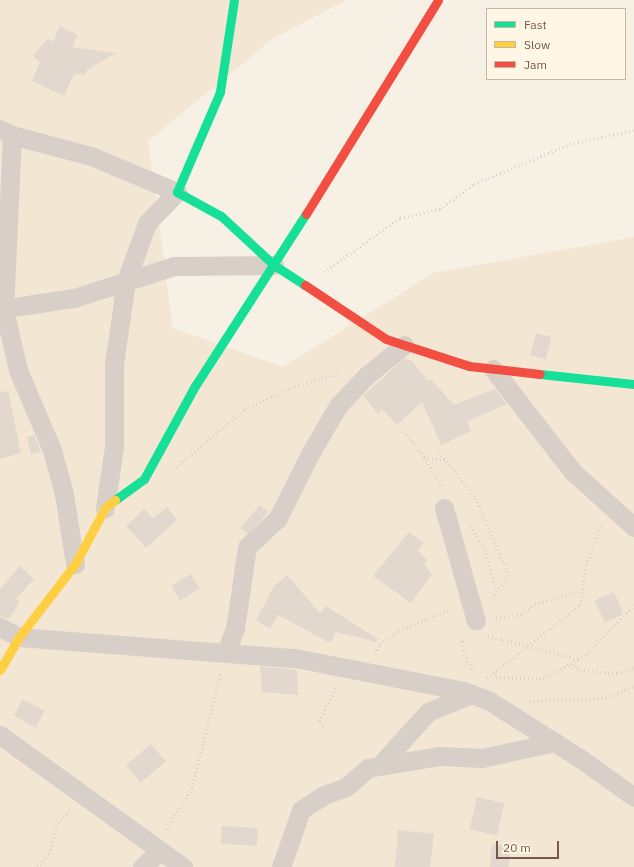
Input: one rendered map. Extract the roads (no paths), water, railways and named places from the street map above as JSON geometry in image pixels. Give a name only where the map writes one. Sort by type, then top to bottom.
[{"type":"street","points":[[0,670],[19,637],[75,564],[105,508],[114,447],[114,364],[126,281],[147,223],[177,192],[220,92],[234,0]]},
{"type":"street","points":[[105,508],[144,479],[195,386],[274,265],[438,0]]},
{"type":"street","points":[[75,564],[64,494],[52,450],[18,370],[2,309],[6,132],[91,156],[177,192],[221,216],[274,265],[386,339],[469,366],[634,384]]},
{"type":"street","points":[[2,309],[74,298],[174,266],[274,265]]},
{"type":"street","points":[[226,652],[235,628],[247,548],[278,518],[310,452],[342,402],[366,376],[404,345]]},
{"type":"street","points":[[493,369],[572,471],[634,527]]},
{"type":"street","points":[[444,508],[477,619]]},
{"type":"street","points":[[0,627],[19,637],[226,652],[326,663],[369,675],[476,689],[488,700],[555,742],[634,797]]},
{"type":"street","points":[[380,766],[428,712],[476,689]]},
{"type":"street","points":[[0,735],[183,867]]},
{"type":"street","points":[[281,867],[301,810],[324,795],[346,787],[368,768],[440,756],[482,758],[555,742]]},
{"type":"street","points":[[142,867],[160,850]]}]
